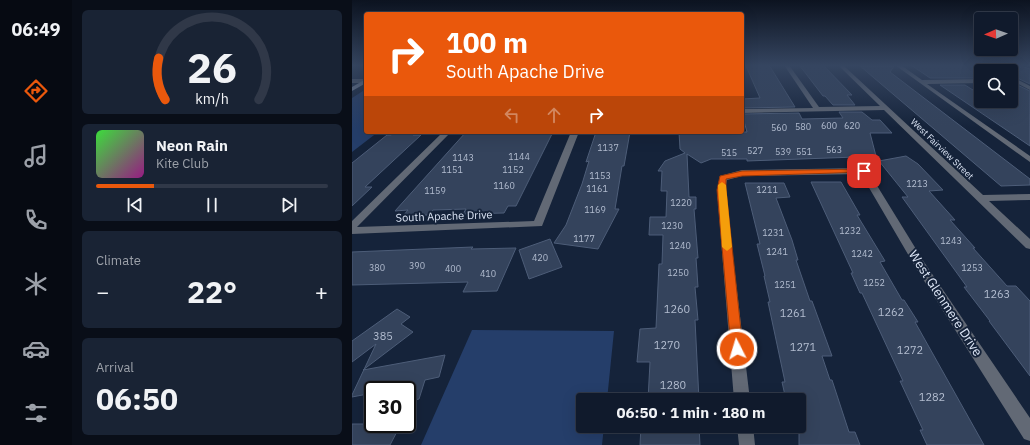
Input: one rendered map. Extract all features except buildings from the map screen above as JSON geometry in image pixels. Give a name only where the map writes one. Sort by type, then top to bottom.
[{"type":"street","points":[[801,86],[818,110]]},
{"type":"street","name":"West Fairview Street","points":[[862,86],[1030,246]]},
{"type":"street","points":[[925,86],[1030,160]]},
{"type":"street","points":[[744,111],[885,108]]},
{"type":"street","points":[[352,227],[445,134]]},
{"type":"street","name":"South Apache Drive","points":[[352,231],[538,224],[574,134]]},
{"type":"street","name":"West Glenmere Drive","points":[[741,393],[722,190],[723,178],[742,173],[864,171],[920,265],[1030,433]]},
{"type":"street","points":[[979,198],[1030,196]]},
{"type":"street","points":[[746,433],[747,445]]},
{"type":"shaded area","points":[[364,90],[364,134],[375,134],[352,152],[352,98]]},
{"type":"shaded area","points":[[472,330],[614,331],[608,393],[576,393],[576,433],[603,433],[602,445],[421,445]]},
{"type":"slow traffic","points":[[722,185],[727,247]]},
{"type":"route","points":[[737,349],[722,190],[723,178],[742,173],[864,171]]}]
